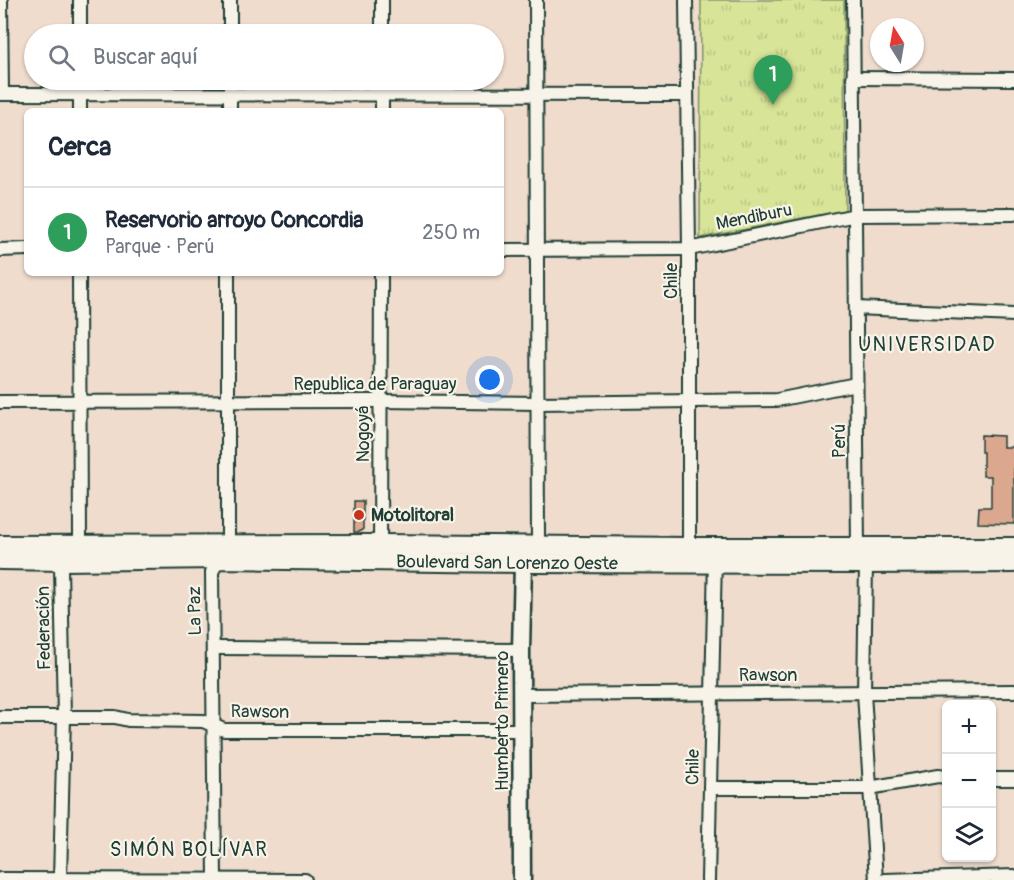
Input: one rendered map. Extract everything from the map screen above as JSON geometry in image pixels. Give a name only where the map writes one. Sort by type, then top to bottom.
[{"type":"main road","name":"Boulevard San Lorenzo Oeste","points":[[0,545],[77,545],[222,552],[380,552],[534,546],[689,555]]},
{"type":"main road","name":"Boulevard San Lorenzo Oeste","points":[[862,556],[1014,547]]},
{"type":"main road","name":"Boulevard San Lorenzo Oeste","points":[[0,560],[64,561],[222,552]]},
{"type":"main road","name":"Boulevard San Lorenzo Oeste","points":[[380,552],[523,563],[715,555],[862,556],[1014,563]]},
{"type":"street","points":[[1,0],[1,94],[686,95]]},
{"type":"street","points":[[80,0],[80,24]]},
{"type":"street","points":[[230,0],[230,24]]},
{"type":"street","points":[[382,0],[382,24]]},
{"type":"street","points":[[523,563],[538,539],[536,0]]},
{"type":"street","name":"Chile","points":[[686,0],[690,401],[689,555]]},
{"type":"street","name":"Perú","points":[[853,0],[856,384],[864,693],[876,880]]},
{"type":"street","points":[[853,78],[1014,79]]},
{"type":"street","points":[[80,90],[80,108]]},
{"type":"street","points":[[230,90],[230,108]]},
{"type":"street","points":[[382,90],[382,108]]},
{"type":"street","name":"Mendiburu","points":[[504,250],[689,249],[856,215],[1014,214]]},
{"type":"street","points":[[0,250],[24,249]]},
{"type":"street","points":[[77,545],[80,538],[80,276]]},
{"type":"street","name":"La Paz","points":[[214,879],[212,572],[228,536],[228,276]]},
{"type":"street","name":"Nogoyá","points":[[380,552],[381,276]]},
{"type":"street","points":[[856,308],[1014,315]]},
{"type":"street","name":"Republica de Paraguay","points":[[0,402],[538,403],[777,400],[856,384]]},
{"type":"street","name":"Federación","points":[[60,879],[64,717],[61,567],[77,545]]},
{"type":"street","name":"Chile","points":[[708,880],[715,555]]},
{"type":"street","name":"Humberto Primero","points":[[522,880],[523,563]]},
{"type":"street","points":[[214,648],[521,650]]},
{"type":"street","name":"Rawson","points":[[522,695],[1014,691]]},
{"type":"street","name":"Rawson","points":[[0,717],[115,717],[128,720],[203,721],[224,730],[521,730]]},
{"type":"street","points":[[711,788],[869,788],[942,776]]},
{"type":"street","points":[[996,779],[1014,779]]},
{"type":"street","points":[[885,880],[1014,876]]},
{"type":"street","points":[[0,879],[305,880]]},
{"type":"green space","points":[[701,0],[844,0],[845,210],[700,238]]},
{"type":"building","points":[[981,435],[1003,436],[1003,447],[1014,447],[1014,524],[978,523],[979,507],[991,507],[991,476],[983,476]]},
{"type":"building","name":"Motolitoral","points":[[354,501],[363,501],[363,529],[359,532],[354,532]]},
{"type":"place","name":"Reservorio arroyo Concordia","points":[[773,105]]},
{"type":"place","name":"Motolitoral","points":[[359,515]]},
{"type":"district","name":"UNIVERSIDAD","points":[[927,344]]},
{"type":"district","name":"SIMÓN BOLÍVAR","points":[[189,849]]}]
